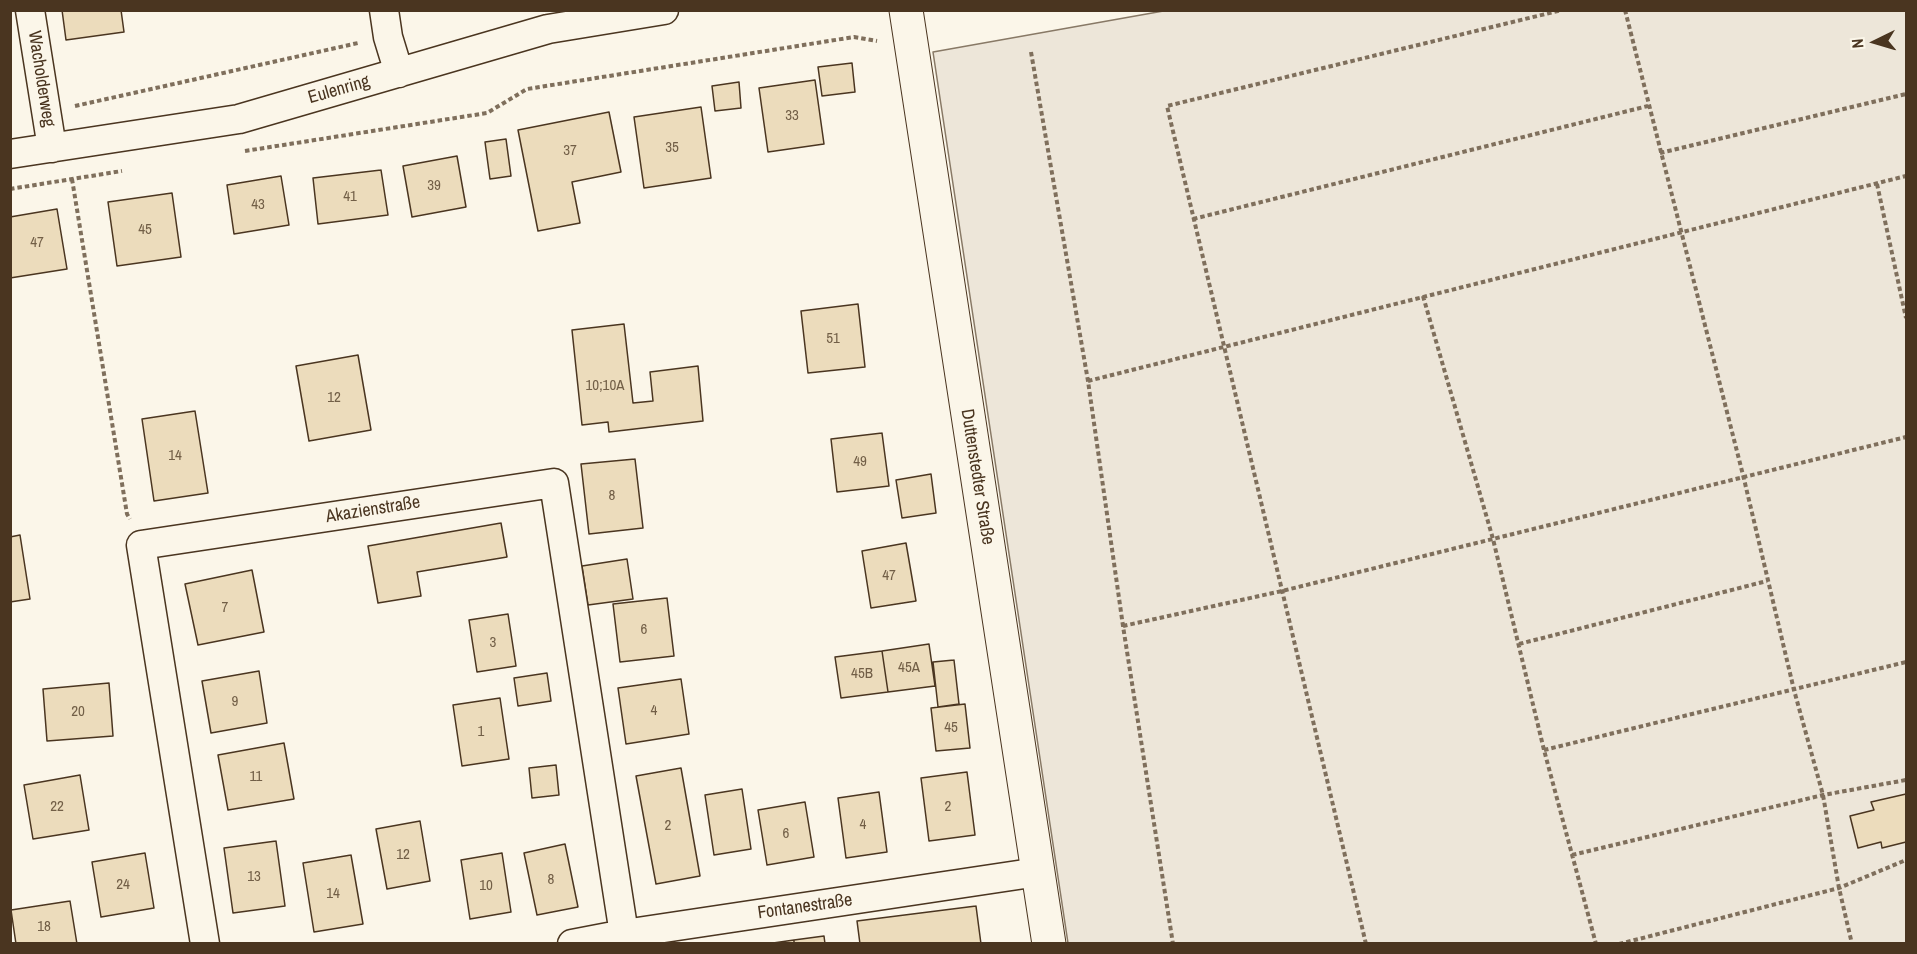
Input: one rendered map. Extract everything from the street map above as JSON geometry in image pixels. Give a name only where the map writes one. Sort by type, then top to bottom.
[{"type":"street","name":"Wacholderweg","points":[[30,10],[52,148]]},
{"type":"street","name":"Eulenring","points":[[10,154],[239,119],[548,29],[664,10]]},
{"type":"street","name":"Duttenstedter Straße","points":[[906,10],[1049,944]]},
{"type":"street","points":[[386,24],[399,73]]},
{"type":"street","name":"Akazienstraße","points":[[141,545],[554,483],[624,934]]},
{"type":"street","points":[[141,545],[205,944]]},
{"type":"street","name":"Fontanestraße","points":[[572,944],[624,934],[1038,872]]},
{"type":"path","points":[[1366,944],[1167,106],[1562,10]]},
{"type":"path","points":[[1625,10],[1744,479],[1794,690],[1823,795],[1839,888],[1852,944]]},
{"type":"path","points":[[47,112],[386,24]]},
{"type":"path","points":[[245,152],[487,113],[527,89],[854,37],[885,43]]},
{"type":"path","points":[[1031,52],[1088,381],[1123,626],[1173,944]]},
{"type":"path","points":[[1660,153],[1906,94]]},
{"type":"path","points":[[1192,219],[1648,106]]},
{"type":"path","points":[[10,189],[129,170]]},
{"type":"path","points":[[1088,381],[1423,296],[1682,234],[1906,176]]},
{"type":"path","points":[[72,179],[127,514],[141,545]]},
{"type":"path","points":[[1877,183],[1906,318]]},
{"type":"path","points":[[1423,296],[1493,539],[1544,750],[1596,944]]},
{"type":"path","points":[[1123,626],[1282,591],[1744,479],[1906,437]]},
{"type":"path","points":[[1518,644],[1767,581]]},
{"type":"path","points":[[1544,750],[1906,662]]},
{"type":"path","points":[[1572,855],[1823,795],[1906,780]]},
{"type":"path","points":[[1619,944],[1839,888],[1906,860]]},
{"type":"shaded area","points":[[1169,10],[1906,11],[1906,943],[1068,943],[933,52]]},
{"type":"building","points":[[62,10],[121,10],[124,32],[66,40]]},
{"type":"building","points":[[852,63],[855,92],[822,96],[818,67]]},
{"type":"building","points":[[815,80],[824,144],[768,152],[759,88]]},
{"type":"building","points":[[739,82],[741,108],[715,111],[712,86]]},
{"type":"building","points":[[701,107],[711,178],[644,188],[634,117]]},
{"type":"building","points":[[609,112],[621,172],[572,182],[580,223],[538,231],[518,130]]},
{"type":"building","points":[[506,139],[511,176],[490,179],[485,142]]},
{"type":"building","points":[[457,156],[466,207],[412,217],[403,166]]},
{"type":"building","points":[[381,170],[388,215],[318,224],[313,178]]},
{"type":"building","points":[[281,176],[289,225],[234,234],[227,185]]},
{"type":"building","points":[[172,193],[181,257],[117,266],[108,202]]},
{"type":"building","points":[[57,209],[67,269],[10,278],[10,217]]},
{"type":"building","points":[[858,304],[865,367],[808,373],[801,311]]},
{"type":"building","points":[[624,324],[633,403],[653,401],[650,372],[698,366],[703,421],[609,432],[608,422],[582,425],[572,330]]},
{"type":"building","points":[[358,355],[371,430],[309,441],[296,366]]},
{"type":"building","points":[[195,411],[208,493],[154,501],[142,419]]},
{"type":"building","points":[[882,433],[889,486],[837,492],[831,439]]},
{"type":"building","points":[[635,459],[643,528],[589,534],[581,464]]},
{"type":"building","points":[[931,474],[936,513],[902,518],[896,480]]},
{"type":"building","points":[[501,523],[507,557],[417,572],[421,596],[378,603],[368,546]]},
{"type":"building","points":[[20,535],[30,599],[10,602],[10,537]]},
{"type":"building","points":[[906,543],[916,601],[871,608],[862,551]]},
{"type":"building","points":[[627,559],[633,599],[588,605],[582,566]]},
{"type":"building","points":[[252,570],[264,632],[198,645],[185,584]]},
{"type":"building","points":[[667,598],[674,656],[620,662],[613,604]]},
{"type":"building","points":[[508,614],[516,666],[477,672],[469,620]]},
{"type":"building","points":[[929,644],[935,686],[888,692],[882,651]]},
{"type":"building","points":[[882,651],[888,692],[841,698],[835,657]]},
{"type":"building","points":[[954,660],[959,704],[938,707],[933,662]]},
{"type":"building","points":[[259,671],[267,723],[211,733],[202,681]]},
{"type":"building","points":[[547,673],[551,701],[518,706],[514,678]]},
{"type":"building","points":[[681,679],[689,734],[626,744],[618,688]]},
{"type":"building","points":[[109,683],[113,736],[47,741],[43,689]]},
{"type":"building","points":[[500,698],[509,759],[462,766],[453,705]]},
{"type":"building","points":[[965,704],[970,748],[936,751],[931,708]]},
{"type":"building","points":[[284,743],[294,799],[228,810],[218,755]]},
{"type":"building","points":[[556,765],[559,795],[532,798],[529,768]]},
{"type":"building","points":[[681,768],[700,876],[656,884],[636,776]]},
{"type":"building","points":[[967,772],[975,835],[929,841],[921,778]]},
{"type":"building","points":[[80,775],[89,830],[33,839],[24,785]]},
{"type":"building","points":[[742,789],[751,849],[714,855],[705,795]]},
{"type":"building","points":[[879,792],[887,852],[846,858],[838,798]]},
{"type":"building","points":[[1906,794],[1906,842],[1882,848],[1881,842],[1858,848],[1850,816],[1874,810],[1871,802]]},
{"type":"building","points":[[805,802],[814,857],[767,865],[758,810]]},
{"type":"building","points":[[420,821],[430,881],[387,889],[376,829]]},
{"type":"building","points":[[276,841],[285,906],[233,913],[224,848]]},
{"type":"building","points":[[565,844],[578,907],[537,915],[524,853]]},
{"type":"building","points":[[145,853],[154,908],[101,917],[92,862]]},
{"type":"building","points":[[502,853],[511,912],[470,919],[461,860]]},
{"type":"building","points":[[351,855],[363,924],[314,932],[303,863]]},
{"type":"building","points":[[70,901],[77,944],[16,944],[11,910]]},
{"type":"building","points":[[976,906],[981,944],[860,944],[857,921]]},
{"type":"building","points":[[824,936],[825,944],[794,944],[794,940]]},
{"type":"building","points":[[794,940],[794,944],[766,944]]}]
